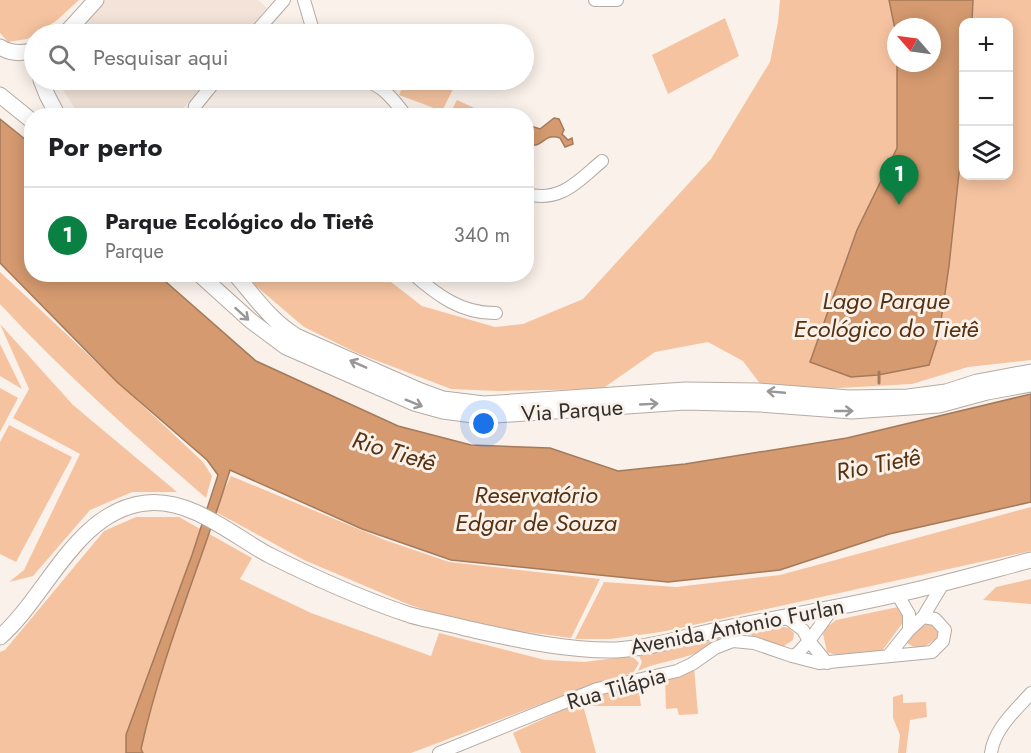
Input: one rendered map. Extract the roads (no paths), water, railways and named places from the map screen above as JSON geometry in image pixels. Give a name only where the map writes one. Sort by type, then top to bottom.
[{"type":"main road","points":[[74,24],[96,0]]},
{"type":"main road","points":[[0,47],[16,53],[24,52]]},
{"type":"main road","points":[[45,90],[54,108]]},
{"type":"main road","points":[[0,95],[24,114]]},
{"type":"main road","name":"Via Parque","points":[[208,282],[251,321],[285,347],[414,403],[443,411],[498,415],[682,402],[760,404],[832,411],[876,404]]},
{"type":"main road","name":"Via Parque","points":[[241,282],[267,314],[296,336],[382,375],[443,399],[484,404],[649,391],[724,389],[824,397],[876,404]]},
{"type":"main road","points":[[876,404],[1031,372]]},
{"type":"main road","points":[[876,404],[939,405],[987,392],[1031,384]]},
{"type":"main road","name":"Avenida Antonio Furlan","points":[[0,637],[72,548],[94,526],[114,512],[148,502],[165,503],[194,511],[268,554],[335,586],[412,615],[535,643],[574,649],[617,650],[646,647],[724,628],[897,594],[1031,560]]},
{"type":"street","points":[[263,24],[284,0]]},
{"type":"street","points":[[304,0],[311,24]]},
{"type":"street","points":[[595,0],[617,0]]},
{"type":"street","points":[[195,108],[208,90]]},
{"type":"street","points":[[384,90],[400,108]]},
{"type":"street","points":[[534,195],[549,196],[564,192],[602,161]]},
{"type":"street","points":[[422,282],[438,296],[456,305],[496,313]]},
{"type":"street","points":[[889,655],[923,617],[944,582]]},
{"type":"street","points":[[897,594],[909,614],[909,630]]},
{"type":"street","points":[[792,656],[809,641],[833,608]]},
{"type":"street","points":[[786,617],[803,630],[827,663]]},
{"type":"street","name":"Rua Tilápia","points":[[439,753],[597,689],[677,670],[692,664],[715,648],[733,641],[754,643],[809,662],[827,663],[932,652],[943,641],[945,630],[935,619],[923,617]]},
{"type":"street","points":[[991,753],[1000,730],[1031,693]]},
{"type":"water","name":"Lago Parque Ecológico do Tietê","points":[[889,0],[973,0],[972,18],[959,18],[959,173],[949,266],[939,334],[929,365],[878,375],[851,377],[810,362],[857,230],[897,148],[897,72],[941,72],[941,18],[893,18]]},
{"type":"water","points":[[554,118],[559,119],[564,130],[562,134],[568,140],[572,138],[573,144],[565,147],[560,138],[550,137],[534,145],[534,127],[540,129]]},
{"type":"water","name":"Reservatório Edgar de Souza","points":[[0,119],[24,138],[24,282],[166,282],[256,361],[398,426],[471,445],[550,448],[618,471],[685,464],[847,438],[1031,394],[1031,502],[889,534],[780,570],[668,582],[451,560],[362,529],[230,470],[160,679],[141,749],[143,753],[126,753],[126,735],[192,555],[218,475],[207,460],[117,382],[0,263]]},
{"type":"waterway","points":[[879,372],[879,383]]},
{"type":"place","name":"Parque Ecológico do Tietê","points":[[899,205]]},
{"type":"water label","name":"Rio Tietê","points":[[394,451]]},
{"type":"water label","name":"Rio Tietê","points":[[878,464]]}]
